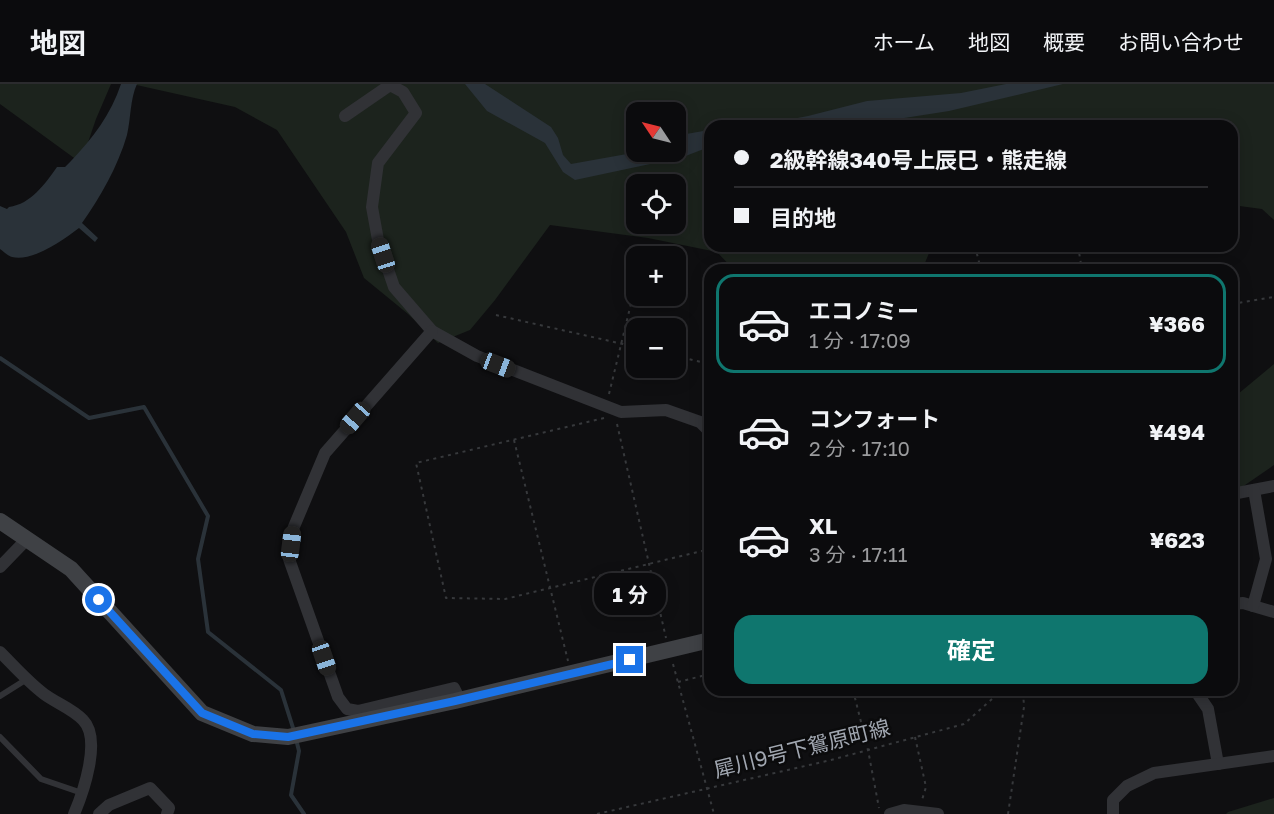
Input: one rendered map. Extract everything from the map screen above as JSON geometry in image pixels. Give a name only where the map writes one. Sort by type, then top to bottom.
[{"type":"street","points":[[345,116],[390,85],[403,92],[416,113],[378,163],[372,207],[378,240],[394,287],[432,332],[477,357],[606,406],[618,413],[666,410],[700,422],[704,426]]},
{"type":"street","points":[[432,332],[325,453],[293,529],[289,559],[338,697],[346,709],[358,711],[454,688],[458,700]]},
{"type":"street","points":[[1238,493],[1274,486]]},
{"type":"street","points":[[1253,606],[1266,559],[1254,490]]},
{"type":"street","points":[[0,521],[71,569],[202,713],[231,727],[253,734],[288,737],[458,700],[704,642]]},
{"type":"street","points":[[0,567],[27,539]]},
{"type":"street","points":[[1238,603],[1274,612]]},
{"type":"street","points":[[0,652],[43,693],[84,721],[91,737],[90,757],[82,793],[74,814]]},
{"type":"street","points":[[1199,696],[1208,709],[1218,764]]},
{"type":"street","points":[[1113,814],[1113,800],[1127,786],[1154,773],[1274,756]]},
{"type":"street","points":[[99,814],[109,805],[150,788],[169,808],[167,814]]},
{"type":"street","points":[[890,814],[904,810],[938,814]]},
{"type":"lane","points":[[0,696],[28,679]]},
{"type":"lane","points":[[0,737],[41,779],[82,793]]},
{"type":"path","points":[[1238,303],[1274,297]]},
{"type":"path","points":[[606,406],[631,306]]},
{"type":"path","points":[[496,315],[626,345]]},
{"type":"path","points":[[686,359],[704,363]]},
{"type":"path","points":[[704,550],[650,564],[505,599],[446,598],[416,463],[618,413],[650,564],[669,651],[714,814]]},
{"type":"path","points":[[514,440],[570,673]]},
{"type":"path","points":[[678,682],[704,676]]},
{"type":"path","points":[[854,696],[880,814]]},
{"type":"path","name":"犀川9号下鴛原町線","points":[[597,814],[610,813],[868,750],[964,724],[995,696]]},
{"type":"path","points":[[1008,814],[1024,707],[1023,696]]},
{"type":"path","points":[[915,737],[927,787],[919,812]]},
{"type":"shaded area","points":[[0,84],[111,84],[81,163],[0,104]]},
{"type":"shaded area","points":[[121,84],[137,84],[127,135],[108,181],[82,223],[98,238],[95,242],[79,228],[38,253],[20,258],[8,255],[0,249],[0,206],[7,209],[31,198],[57,167],[65,167],[71,161],[100,125]]},
{"type":"shaded area","points":[[132,84],[1274,84],[1274,220],[1262,209],[1238,206],[1238,120],[704,120],[704,249],[648,238],[550,225],[470,330],[438,343],[408,314],[364,278],[346,232],[277,130],[235,107]]},
{"type":"shaded area","points":[[465,84],[485,84],[551,127],[558,138],[563,155],[571,164],[626,154],[626,162],[660,162],[575,180],[563,172],[545,143],[487,111]]},
{"type":"shaded area","points":[[1006,84],[1063,84],[949,111],[891,120],[787,120],[867,101],[961,93]]},
{"type":"shaded area","points":[[704,131],[704,149],[686,156],[686,134]]},
{"type":"shaded area","points":[[717,252],[930,252],[924,264],[728,264]]},
{"type":"shaded area","points":[[1274,364],[1274,465],[1238,490],[1238,394]]},
{"type":"shaded area","points":[[1274,798],[1274,814],[1226,814],[1228,812]]},
{"type":"waterway","points":[[0,358],[89,418],[144,407],[208,516],[198,559],[208,632],[281,690],[294,731]]},
{"type":"waterway","points":[[296,739],[299,751],[291,795],[304,814]]},
{"type":"route","points":[[99,600],[202,713],[231,727],[253,734],[288,737],[630,660]]}]
